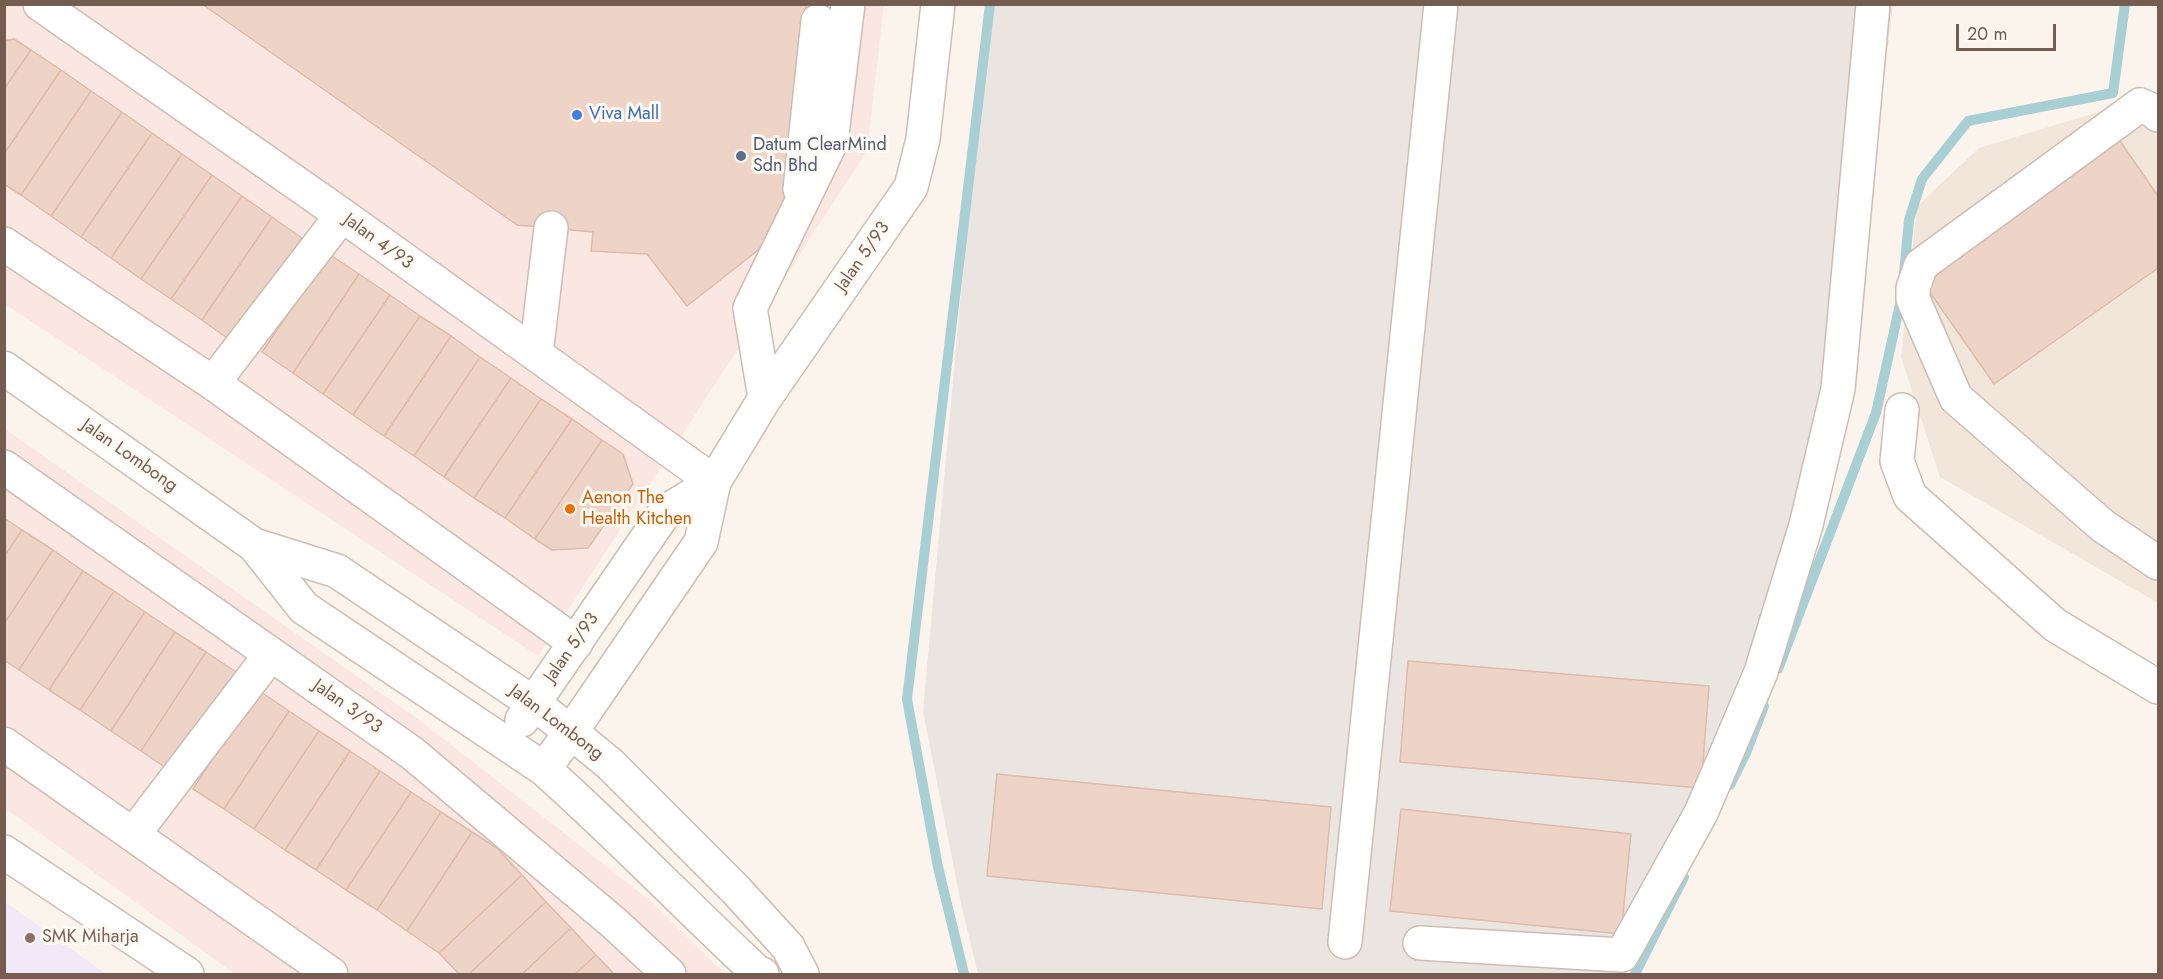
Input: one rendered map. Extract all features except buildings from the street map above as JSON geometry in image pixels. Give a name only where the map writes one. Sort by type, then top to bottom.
[{"type":"street","points":[[765,398],[750,308],[831,142],[848,4]]},
{"type":"street","name":"Jalan 5/93","points":[[544,769],[572,732],[701,542],[714,482],[765,398],[911,188],[923,139],[938,4]]},
{"type":"street","points":[[1345,942],[1441,4]]},
{"type":"street","points":[[1420,943],[1622,955],[1701,813],[1761,672],[1806,525],[1838,389],[1873,4]]},
{"type":"street","name":"Jalan 4/93","points":[[51,9],[714,482]]},
{"type":"street","points":[[798,211],[818,21]]},
{"type":"street","points":[[2158,115],[2140,105],[1921,265],[1913,288],[1913,299],[1956,398],[2103,526],[2158,563]]},
{"type":"street","points":[[213,383],[342,215]]},
{"type":"street","points":[[536,354],[551,228]]},
{"type":"street","points":[[4,244],[213,383],[576,643]]},
{"type":"street","name":"Jalan Lombong","points":[[4,368],[254,544],[304,608],[544,769],[579,800],[703,922],[762,975]]},
{"type":"street","points":[[1902,410],[1897,461],[1910,496],[2055,625],[2158,687]]},
{"type":"street","name":"Jalan 3/93","points":[[4,467],[412,753],[614,923],[669,975]]},
{"type":"street","name":"Jalan 5/93","points":[[506,743],[665,512],[714,482]]},
{"type":"street","name":"Jalan Lombong","points":[[254,544],[337,571],[533,703],[572,732],[610,764],[736,890],[788,947],[802,975]]},
{"type":"street","points":[[133,835],[271,654]]},
{"type":"street","points":[[4,744],[331,975]]},
{"type":"street","points":[[8,862],[187,975]]},
{"type":"shaded area","points":[[4,5],[884,5],[867,151],[538,656],[5,304]]},
{"type":"shaded area","points":[[987,5],[1893,5],[1842,418],[1773,644],[1625,974],[978,974],[961,904],[923,711]]},
{"type":"shaded area","points":[[2158,94],[2158,603],[1940,477],[1901,357],[1917,206],[1979,148]]},
{"type":"shaded area","points":[[5,429],[422,722],[652,902],[725,974],[235,974],[5,808]]},
{"type":"shaded area","name":"SMK Miharja","points":[[5,902],[106,974],[5,974]]},
{"type":"waterway","points":[[964,974],[938,867],[907,699],[990,4]]},
{"type":"waterway","points":[[1904,273],[1909,220],[1922,179],[1968,121],[2113,93],[2125,4]]},
{"type":"waterway","points":[[1778,669],[1876,413],[1902,295]]},
{"type":"waterway","points":[[1730,785],[1746,753],[1764,706]]},
{"type":"waterway","points":[[1635,974],[1684,877]]},
{"type":"place","name":"Viva Mall","points":[[577,115]]},
{"type":"place","name":"Datum ClearMind Sdn Bhd","points":[[741,156]]},
{"type":"place","name":"Aenon The Health Kitchen","points":[[570,509]]},
{"type":"place","name":"SMK Miharja","points":[[30,938]]}]
